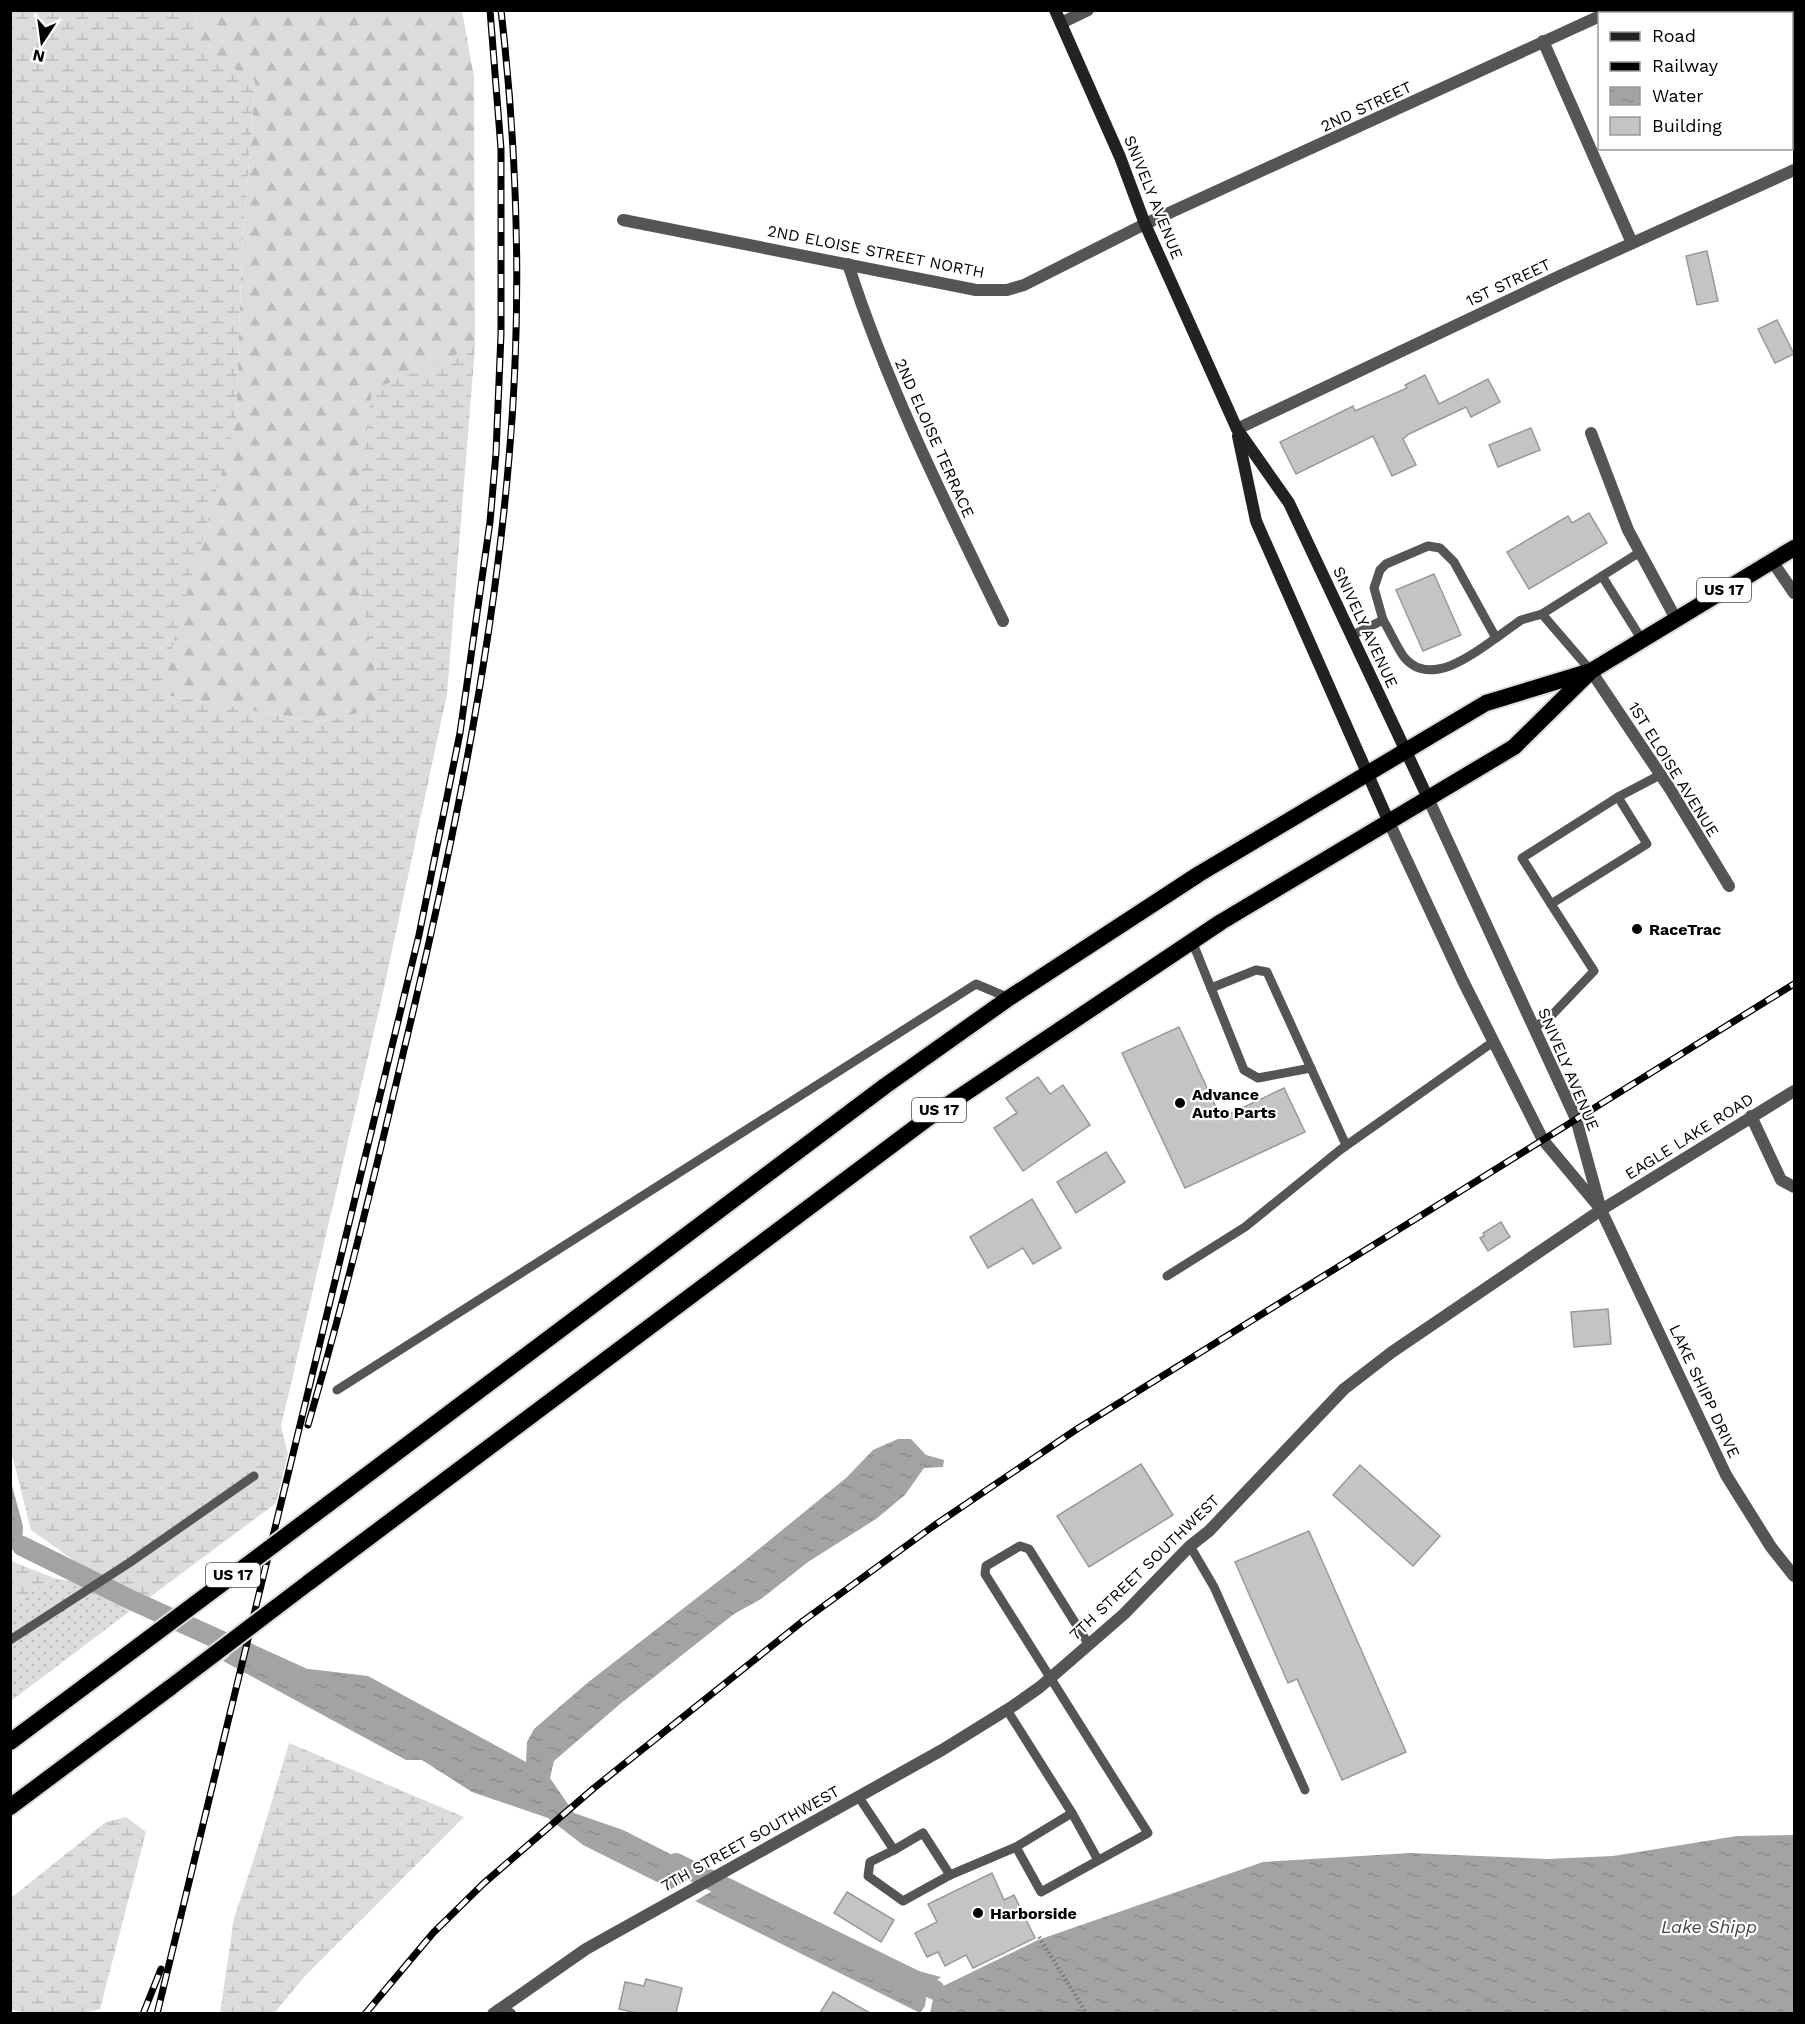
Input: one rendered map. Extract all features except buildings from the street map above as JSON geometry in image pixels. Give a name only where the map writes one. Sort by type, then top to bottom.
[{"type":"highway","name":"US 17","points":[[10,1742],[885,1086],[1009,999],[1200,874],[1405,749],[1486,703],[1591,670],[1794,548]]},
{"type":"highway","name":"US 17","points":[[10,1807],[928,1118],[1192,941],[1427,796],[1514,747],[1591,670]]},
{"type":"main road","name":"SNIVELY AVENUE","points":[[1055,10],[1120,157],[1145,225],[1237,429],[1289,503],[1427,796]]},
{"type":"main road","name":"SNIVELY AVENUE","points":[[1237,429],[1256,521],[1388,820]]},
{"type":"street","points":[[1061,23],[1088,10]]},
{"type":"street","name":"2ND STREET","points":[[1145,225],[1598,16]]},
{"type":"street","points":[[1543,41],[1632,243]]},
{"type":"street","name":"1ST STREET","points":[[1237,429],[1632,243],[1794,170]]},
{"type":"street","name":"2ND ELOISE STREET NORTH","points":[[623,220],[976,290],[1007,290],[1024,285],[1145,225]]},
{"type":"street","name":"2ND ELOISE TERRACE","points":[[848,264],[869,328],[903,409],[1003,621]]},
{"type":"street","points":[[1591,433],[1628,530],[1676,619]]},
{"type":"street","points":[[1772,561],[1794,593]]},
{"type":"street","name":"1ST ELOISE AVENUE","points":[[1591,670],[1729,886]]},
{"type":"street","name":"SNIVELY AVENUE","points":[[1427,796],[1576,1119],[1601,1210]]},
{"type":"street","name":"SNIVELY AVENUE","points":[[1388,820],[1493,1042],[1543,1140],[1601,1210]]},
{"type":"street","name":"EAGLE LAKE ROAD","points":[[1601,1210],[1794,1091]]},
{"type":"street","points":[[1751,1116],[1781,1180],[1794,1187]]},
{"type":"street","name":"7TH STREET SOUTHWEST","points":[[500,2012],[586,1949],[942,1750],[1006,1710],[1050,1677],[1124,1614],[1190,1546],[1209,1531],[1344,1389],[1438,1319],[1601,1210]]},
{"type":"street","name":"LAKE SHIPP DRIVE","points":[[1601,1210],[1730,1482],[1771,1547],[1794,1576]]},
{"type":"lane","points":[[1496,638],[1454,562],[1440,548],[1428,546],[1386,564],[1380,570],[1374,588],[1383,620],[1405,657],[1425,670],[1434,670],[1454,664],[1496,638],[1521,620],[1542,614],[1640,552]]},
{"type":"lane","points":[[1602,576],[1642,640]]},
{"type":"lane","points":[[1542,614],[1591,670]]},
{"type":"lane","points":[[1352,636],[1383,620]]},
{"type":"lane","points":[[1534,1028],[1551,1016],[1594,971],[1522,858],[1554,843],[1618,797],[1660,775]]},
{"type":"lane","points":[[1551,904],[1577,881],[1609,868],[1647,844],[1618,797]]},
{"type":"lane","points":[[1603,859],[1609,868]]},
{"type":"lane","points":[[1192,941],[1244,1070],[1258,1078],[1311,1068]]},
{"type":"lane","points":[[1211,988],[1256,970],[1267,972],[1346,1145]]},
{"type":"lane","points":[[337,1390],[827,1081],[976,984],[1009,999]]},
{"type":"lane","points":[[1167,1276],[1245,1227],[1346,1145],[1493,1042]]},
{"type":"lane","points":[[10,1640],[70,1599],[129,1563],[254,1476]]},
{"type":"lane","points":[[1016,1847],[1041,1892],[1148,1833],[985,1574],[986,1566],[1020,1546],[1029,1549],[1089,1645]]},
{"type":"lane","points":[[1190,1546],[1214,1587],[1305,1790]]},
{"type":"lane","points":[[1006,1710],[1072,1813],[1098,1860]]},
{"type":"lane","points":[[858,1796],[894,1851]]},
{"type":"lane","points":[[950,1875],[923,1833],[894,1851],[870,1862],[868,1876],[903,1901],[950,1875],[1016,1847],[1072,1813]]},
{"type":"path","points":[[1039,1937],[1087,2013]]},
{"type":"green space","points":[[10,11],[196,11],[198,48],[255,81],[242,252],[236,421],[159,694],[318,722],[381,708],[358,577],[361,477],[372,390],[475,347],[447,694],[382,997],[281,1426],[288,1454],[276,1503],[146,1600],[89,1571],[31,1530],[11,1451]]},
{"type":"green space","points":[[196,11],[462,11],[474,77],[475,347],[372,391],[358,577],[382,708],[318,722],[158,694],[236,421],[242,252],[255,82],[198,48]]},
{"type":"green space","points":[[11,1561],[54,1578],[11,1604]]},
{"type":"green space","points":[[54,1578],[73,1582],[130,1611],[11,1701],[11,1604]]},
{"type":"green space","points":[[289,1743],[464,1817],[305,1976],[274,2013],[220,2013],[234,1918]]},
{"type":"green space","points":[[126,1817],[146,1832],[100,2009],[68,2015],[44,2015],[11,2010],[11,1898],[106,1822]]},
{"type":"water","points":[[898,1439],[911,1439],[926,1455],[944,1460],[943,1467],[924,1468],[905,1495],[876,1519],[808,1562],[761,1599],[734,1614],[620,1704],[554,1761],[550,1778],[574,1813],[623,1830],[704,1871],[671,1889],[583,1845],[548,1818],[472,1792],[422,1760],[406,1760],[223,1661],[238,1649],[267,1664],[368,1676],[526,1762],[527,1742],[534,1729],[586,1684],[743,1562],[846,1478],[873,1450]]},
{"type":"water","points":[[11,1482],[23,1526],[22,1546],[11,1550]]},
{"type":"water","name":"Lake Shipp","points":[[1794,1835],[1794,2013],[930,2013],[935,1990],[1038,1940],[1263,1862],[1410,1853],[1547,1859],[1613,1856],[1737,1836]]},
{"type":"water","points":[[726,1883],[765,1902],[782,1919],[870,1958],[941,1977],[928,1986],[925,2006],[920,2013],[695,1901]]},
{"type":"waterway","points":[[22,1546],[129,1599],[301,1677]]},
{"type":"waterway","points":[[676,1863],[935,1990]]},
{"type":"railway","points":[[157,2014],[419,935],[460,733],[490,522],[496,453],[501,334],[501,149],[490,10]]},
{"type":"railway","points":[[308,1425],[370,1194],[437,906],[467,758],[492,608],[509,458],[517,290],[511,122],[501,10]]},
{"type":"railway","points":[[365,2014],[433,1933],[484,1883],[594,1788],[803,1621],[932,1527],[1077,1429],[1794,984]]},
{"type":"railway","points":[[143,2014],[161,1969]]},
{"type":"place","name":"RaceTrac","points":[[1637,929]]},
{"type":"place","name":"Advance Auto Parts","points":[[1180,1103]]},
{"type":"place","name":"Harborside","points":[[978,1913]]}]
